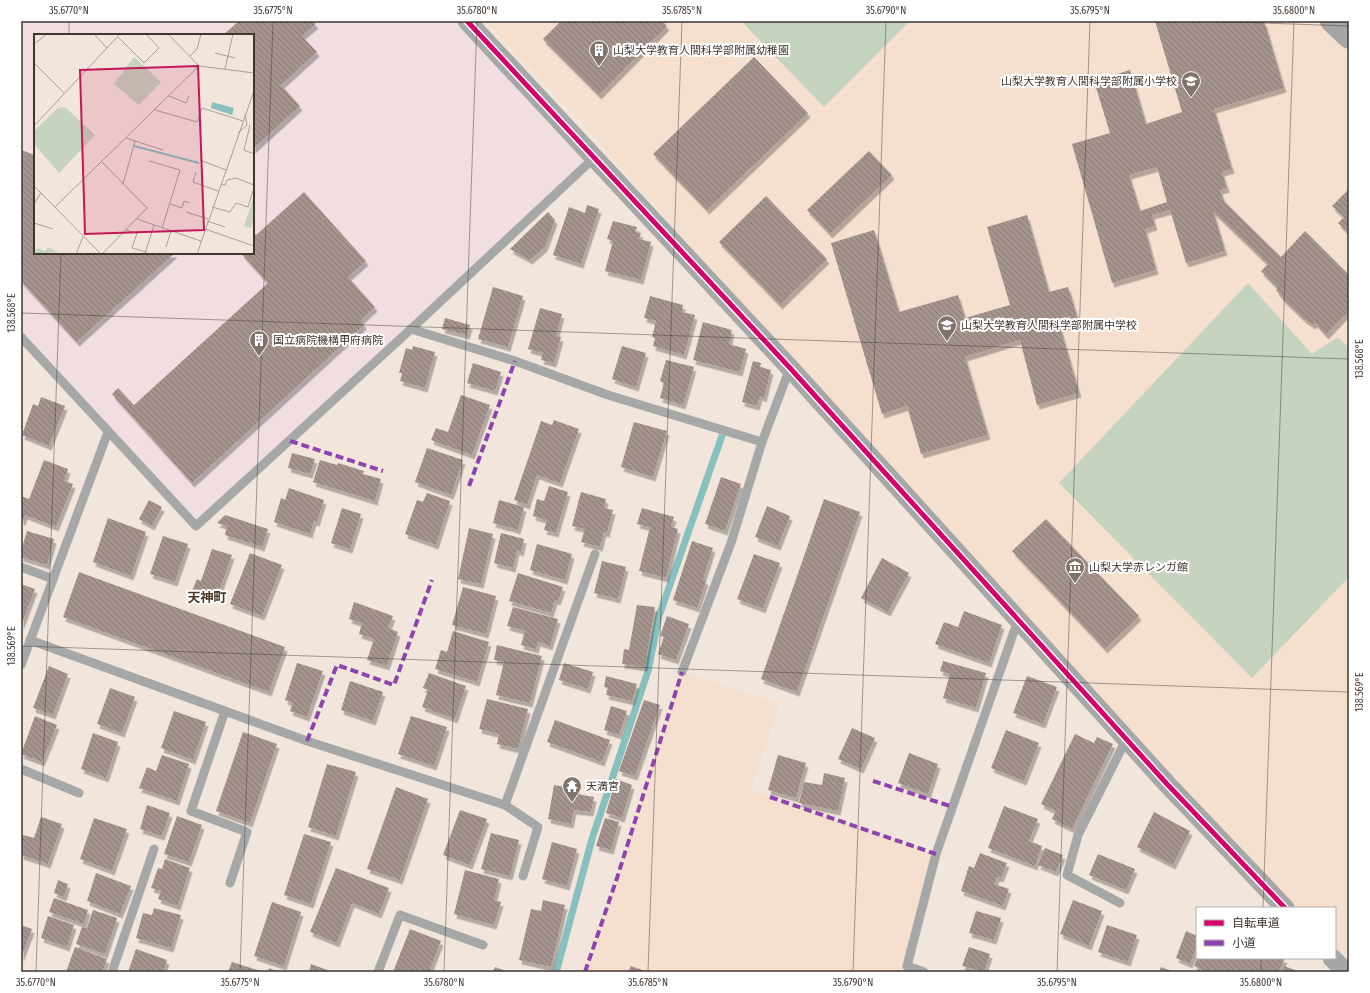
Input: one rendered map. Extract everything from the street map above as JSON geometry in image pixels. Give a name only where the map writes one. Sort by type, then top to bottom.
[{"type":"main road","points":[[1332,21],[1349,38]]},
{"type":"street","points":[[467,21],[790,368],[1126,740],[1284,907]]},
{"type":"street","points":[[1333,959],[1346,972]]},
{"type":"lane","points":[[21,340],[196,526],[411,329],[594,158]]},
{"type":"lane","points":[[411,329],[515,361],[608,395],[762,442]]},
{"type":"lane","points":[[682,672],[731,543],[762,442],[790,368]]},
{"type":"lane","points":[[21,665],[108,432]]},
{"type":"lane","points":[[505,805],[595,554]]},
{"type":"lane","points":[[21,567],[53,579]]},
{"type":"lane","points":[[924,972],[907,966],[936,854],[1018,620]]},
{"type":"lane","points":[[30,640],[307,741],[505,805],[538,827],[524,876]]},
{"type":"lane","points":[[225,711],[191,811],[246,832],[230,883]]},
{"type":"lane","points":[[1120,903],[1067,875],[1078,836],[1126,740]]},
{"type":"lane","points":[[21,769],[79,793]]},
{"type":"lane","points":[[112,972],[154,849]]},
{"type":"lane","points":[[378,972],[400,915],[483,945]]},
{"type":"shaded area","points":[[21,21],[477,21],[594,158],[196,526],[21,337]]},
{"type":"shaded area","points":[[485,21],[1329,21],[1349,41],[1349,972],[1336,959],[1336,907],[1284,907],[1167,784],[587,129]]},
{"type":"shaded area","points":[[682,672],[780,703],[750,791],[936,854],[907,966],[924,972],[585,972],[617,878]]},
{"type":"green space","points":[[741,21],[910,21],[824,107]]},
{"type":"green space","points":[[1248,283],[1312,354],[1338,337],[1349,348],[1349,577],[1252,678],[1059,483]]},
{"type":"building","points":[[239,21],[313,21],[316,24],[302,36],[317,52],[281,85],[300,106],[254,148],[254,34],[224,34]]},
{"type":"building","name":"山梨大学教育人間科学部附属幼稚園","points":[[561,21],[662,21],[667,26],[599,95],[543,39]]},
{"type":"building","points":[[1155,21],[1264,21],[1284,88],[1214,109],[1232,169],[1222,172],[1227,188],[1220,190],[1224,201],[1281,257],[1305,231],[1349,275],[1349,311],[1326,335],[1315,323],[1313,325],[1304,319],[1285,301],[1276,290],[1278,288],[1261,271],[1268,264],[1213,211],[1225,251],[1186,263],[1170,210],[1152,215],[1155,226],[1145,229],[1156,270],[1112,283],[1072,144],[1110,133],[1094,81],[1130,70],[1146,124],[1182,112]],"holes":[[[1157,167],[1167,202],[1140,211],[1129,175]]]},
{"type":"building","points":[[754,57],[808,113],[707,210],[653,154]]},
{"type":"building","points":[[21,150],[34,155],[34,254],[174,254],[77,342],[21,281]]},
{"type":"building","points":[[869,151],[892,175],[830,234],[807,210]]},
{"type":"building","points":[[1349,189],[1349,233],[1338,223],[1344,217],[1332,206]]},
{"type":"building","name":"国立病院機構甲府病院","points":[[304,192],[366,261],[348,277],[375,307],[361,320],[364,325],[192,483],[112,394],[118,388],[134,405],[268,283],[242,254],[254,254],[254,232],[256,235]]},
{"type":"building","points":[[766,196],[827,259],[780,305],[719,242]]},
{"type":"building","points":[[587,205],[599,209],[581,264],[553,255],[569,207],[585,213]]},
{"type":"building","points":[[548,212],[555,220],[545,247],[530,260],[510,249]]},
{"type":"building","points":[[1027,215],[1049,292],[1068,287],[1079,323],[1060,327],[1079,393],[1037,405],[1020,340],[965,357],[988,435],[921,454],[907,406],[882,414],[831,243],[874,230],[899,312],[958,295],[965,318],[1010,305],[987,227]]},
{"type":"building","points":[[613,221],[637,227],[635,232],[641,233],[639,239],[651,242],[641,280],[605,271],[613,241],[607,239]]},
{"type":"building","points":[[493,287],[523,296],[508,347],[478,339]]},
{"type":"building","points":[[650,296],[683,305],[682,312],[695,315],[684,355],[653,346],[655,338],[652,337],[656,321],[644,318]]},
{"type":"building","points":[[540,308],[562,314],[556,336],[561,337],[554,363],[541,360],[543,353],[528,349]]},
{"type":"building","points":[[445,318],[470,325],[467,335],[442,329]]},
{"type":"building","points":[[703,322],[732,330],[729,344],[746,349],[740,372],[693,360]]},
{"type":"building","points":[[413,346],[435,352],[425,388],[400,381],[402,373],[399,373],[406,348],[412,350]]},
{"type":"building","points":[[622,346],[646,353],[636,387],[612,379]]},
{"type":"building","points":[[666,360],[694,367],[683,405],[660,398],[664,383],[660,381]]},
{"type":"building","points":[[753,361],[761,363],[760,367],[771,370],[764,398],[760,396],[757,406],[742,402]]},
{"type":"building","points":[[473,363],[501,372],[495,391],[467,383]]},
{"type":"building","points":[[461,395],[490,405],[472,455],[431,440],[436,428],[448,432]]},
{"type":"building","points":[[41,397],[65,406],[49,446],[22,435],[33,404],[38,406]]},
{"type":"building","points":[[554,420],[579,429],[560,483],[537,475],[527,505],[514,500],[541,421],[552,425]]},
{"type":"building","points":[[634,422],[667,431],[653,477],[621,467]]},
{"type":"building","points":[[427,448],[463,460],[451,495],[415,482]]},
{"type":"building","points":[[292,453],[315,459],[310,474],[288,468]]},
{"type":"building","points":[[44,460],[68,469],[64,481],[73,484],[56,527],[25,515],[23,521],[21,520],[21,496],[29,499]]},
{"type":"building","points":[[320,460],[337,465],[338,463],[364,471],[363,474],[381,479],[375,501],[313,482]]},
{"type":"building","points":[[721,477],[741,484],[725,531],[705,524]]},
{"type":"building","points":[[549,486],[568,492],[556,533],[544,530],[547,520],[533,516],[537,499],[544,501]]},
{"type":"building","points":[[289,488],[324,500],[317,522],[314,521],[310,534],[274,522],[281,498],[285,500]]},
{"type":"building","points":[[581,492],[606,499],[604,508],[613,510],[607,533],[604,532],[600,547],[581,542],[585,529],[572,526]]},
{"type":"building","points":[[427,493],[450,501],[436,545],[405,534],[417,500],[423,502]]},
{"type":"building","points":[[824,499],[860,512],[797,692],[761,679]]},
{"type":"building","points":[[149,500],[162,507],[152,526],[139,519]]},
{"type":"building","points":[[499,500],[524,507],[518,530],[493,523]]},
{"type":"building","points":[[767,506],[790,516],[778,546],[755,537]]},
{"type":"building","points":[[342,508],[361,514],[350,549],[331,543]]},
{"type":"building","points":[[642,508],[674,517],[671,527],[678,529],[666,578],[639,571],[650,527],[637,524]]},
{"type":"building","points":[[225,515],[268,529],[262,547],[225,535],[227,526],[217,523]]},
{"type":"building","points":[[108,518],[146,532],[131,576],[93,562]]},
{"type":"building","name":"山梨大学赤レンガ館","points":[[1046,519],[1139,616],[1105,649],[1012,551]]},
{"type":"building","points":[[469,528],[493,534],[481,584],[458,579]]},
{"type":"building","points":[[27,531],[54,539],[47,565],[21,557],[21,551]]},
{"type":"building","points":[[501,533],[524,539],[521,552],[517,550],[513,568],[494,563]]},
{"type":"building","points":[[163,536],[188,544],[175,582],[150,574]]},
{"type":"building","points":[[692,541],[713,548],[703,579],[706,581],[697,608],[673,600]]},
{"type":"building","points":[[537,544],[572,554],[565,580],[530,570]]},
{"type":"building","points":[[212,549],[232,555],[220,589],[216,588],[212,598],[192,591],[197,579],[201,581]]},
{"type":"building","points":[[250,553],[282,565],[262,616],[230,604]]},
{"type":"building","points":[[754,554],[780,563],[763,609],[737,599]]},
{"type":"building","points":[[882,558],[909,573],[888,612],[861,598]]},
{"type":"building","points":[[602,561],[626,567],[618,599],[594,593]]},
{"type":"building","points":[[79,572],[285,647],[269,692],[63,617]]},
{"type":"building","points":[[518,573],[563,587],[558,601],[555,600],[551,613],[509,601]]},
{"type":"building","points":[[21,584],[35,589],[21,626]]},
{"type":"building","points":[[463,587],[496,596],[486,634],[452,625]]},
{"type":"building","points":[[354,602],[393,616],[388,628],[398,632],[387,666],[367,660],[374,639],[359,634],[362,623],[349,619]]},
{"type":"building","points":[[637,605],[655,607],[645,667],[622,664],[624,649],[629,650]]},
{"type":"building","points":[[513,607],[558,619],[550,646],[538,642],[536,649],[521,645],[525,631],[507,626]]},
{"type":"building","points":[[964,611],[1002,625],[989,663],[935,644],[944,622],[958,627]]},
{"type":"building","points":[[667,616],[689,624],[676,660],[658,654],[664,637],[660,636]]},
{"type":"building","points":[[453,631],[489,642],[477,682],[435,669],[441,650],[447,652]]},
{"type":"building","points":[[497,645],[542,656],[530,703],[496,695],[504,662],[494,660]]},
{"type":"building","points":[[943,661],[986,673],[976,708],[943,698],[950,674],[940,671]]},
{"type":"building","points":[[297,663],[323,671],[307,717],[290,711],[293,703],[285,700]]},
{"type":"building","points":[[564,663],[593,672],[588,689],[559,680]]},
{"type":"building","points":[[49,666],[68,674],[53,715],[33,708]]},
{"type":"building","points":[[429,673],[466,686],[455,719],[422,707],[428,690],[423,688]]},
{"type":"building","points":[[606,676],[637,684],[632,701],[606,695],[608,688],[604,687]]},
{"type":"building","points":[[1027,676],[1057,687],[1043,724],[1013,713]]},
{"type":"building","points":[[350,681],[383,692],[373,721],[341,710]]},
{"type":"building","points":[[110,688],[135,697],[122,733],[97,724]]},
{"type":"building","points":[[487,699],[528,709],[518,749],[497,744],[499,734],[479,729]]},
{"type":"building","points":[[644,700],[660,705],[635,776],[619,771]]},
{"type":"building","points":[[611,706],[627,711],[619,735],[604,730]]},
{"type":"building","points":[[174,711],[206,722],[193,760],[161,748]]},
{"type":"building","points":[[35,716],[57,725],[42,762],[21,754]]},
{"type":"building","points":[[411,716],[447,727],[434,766],[398,754]]},
{"type":"building","points":[[555,720],[610,740],[602,762],[547,742]]},
{"type":"building","points":[[852,728],[875,738],[861,769],[838,759]]},
{"type":"building","points":[[1006,730],[1039,743],[1024,781],[991,768]]},
{"type":"building","points":[[243,732],[277,744],[250,823],[216,811]]},
{"type":"building","points":[[93,733],[118,742],[106,778],[81,769]]},
{"type":"building","points":[[1075,734],[1094,743],[1097,737],[1113,744],[1072,829],[1052,819],[1056,811],[1041,804]]},
{"type":"building","points":[[909,753],[938,764],[928,794],[898,783]]},
{"type":"building","points":[[162,755],[189,764],[177,801],[139,788],[147,767],[156,771]]},
{"type":"building","points":[[778,755],[806,763],[796,798],[768,790]]},
{"type":"building","points":[[327,764],[356,772],[336,836],[308,827]]},
{"type":"building","points":[[824,773],[845,778],[838,811],[799,803],[804,782],[822,785]]},
{"type":"building","points":[[616,779],[632,785],[622,818],[606,813]]},
{"type":"building","name":"天満宮","points":[[554,785],[578,789],[577,794],[594,797],[591,812],[574,810],[571,824],[548,819]]},
{"type":"building","points":[[396,787],[428,799],[400,880],[367,869]]},
{"type":"building","points":[[147,805],[170,813],[162,836],[140,829]]},
{"type":"building","points":[[1004,806],[1038,819],[1029,841],[1042,846],[1035,866],[988,848]]},
{"type":"building","points":[[460,810],[487,819],[470,865],[443,855]]},
{"type":"building","points":[[1154,812],[1190,831],[1173,865],[1137,847]]},
{"type":"building","points":[[177,816],[202,825],[189,862],[164,854]]},
{"type":"building","points":[[41,817],[62,824],[48,864],[21,855],[21,841],[23,835],[34,838]]},
{"type":"building","points":[[94,818],[127,829],[112,871],[80,859]]},
{"type":"building","points":[[605,818],[619,822],[611,850],[596,846]]},
{"type":"building","points":[[491,833],[519,840],[510,876],[481,869]]},
{"type":"building","points":[[304,834],[331,842],[311,904],[284,895]]},
{"type":"building","points":[[552,842],[577,849],[567,886],[542,879]]},
{"type":"building","points":[[1045,848],[1063,855],[1056,872],[1038,865]]},
{"type":"building","points":[[980,853],[1007,863],[1001,878],[997,877],[994,884],[1009,889],[1003,906],[961,891],[969,866],[974,868]]},
{"type":"building","points":[[1098,854],[1135,869],[1126,890],[1089,875]]},
{"type":"building","points":[[165,859],[190,868],[178,906],[158,899],[161,891],[151,888],[158,868],[162,869]]},
{"type":"building","points":[[336,868],[389,888],[379,914],[352,903],[337,943],[310,932]]},
{"type":"building","points":[[465,870],[499,879],[494,900],[501,902],[494,925],[454,914]]},
{"type":"building","points":[[96,873],[131,886],[120,914],[87,901]]},
{"type":"building","points":[[58,880],[68,884],[64,897],[54,893]]},
{"type":"building","points":[[54,898],[88,910],[84,924],[49,912]]},
{"type":"building","points":[[543,900],[565,905],[551,967],[519,960],[531,909],[541,911]]},
{"type":"building","points":[[1073,900],[1102,911],[1089,946],[1060,934]]},
{"type":"building","points":[[272,902],[301,912],[284,966],[254,956]]},
{"type":"building","points":[[154,908],[181,915],[171,948],[136,938],[143,913],[152,915]]},
{"type":"building","points":[[93,910],[117,918],[105,954],[76,944],[82,927],[87,928]]},
{"type":"building","points":[[976,911],[1001,918],[994,940],[969,933]]},
{"type":"building","points":[[48,916],[74,925],[67,947],[41,938]]},
{"type":"building","points":[[21,925],[32,929],[21,958]]},
{"type":"building","points":[[1107,925],[1137,935],[1128,962],[1098,952]]},
{"type":"building","points":[[410,929],[441,941],[429,972],[393,972]]},
{"type":"building","points":[[1186,931],[1196,936],[1196,949],[1190,964],[1176,958]]},
{"type":"building","points":[[75,947],[107,959],[102,972],[66,972]]},
{"type":"building","points":[[969,947],[990,954],[984,972],[962,966]]},
{"type":"building","points":[[136,949],[167,960],[163,972],[128,972]]},
{"type":"building","points":[[1197,959],[1285,959],[1279,972],[1207,972],[1194,966]]},
{"type":"building","points":[[232,962],[264,972],[228,972]]},
{"type":"building","points":[[311,964],[333,972],[309,972]]},
{"type":"building","points":[[631,966],[648,972],[628,972]]},
{"type":"building","points":[[1284,966],[1301,972],[1282,972]]},
{"type":"building","points":[[495,967],[509,972],[493,972]]},
{"type":"building","points":[[1161,967],[1174,972],[1159,972]]},
{"type":"building","points":[[269,968],[279,972],[268,972]]},
{"type":"waterway","points":[[557,969],[592,839],[648,671],[659,616],[724,430]]},
{"type":"marked path","points":[[469,486],[515,361]]},
{"type":"marked path","points":[[290,441],[383,471]]},
{"type":"marked path","points":[[307,741],[337,665],[394,685],[432,580]]},
{"type":"marked path","points":[[585,972],[617,878],[682,672]]},
{"type":"marked path","points":[[873,781],[953,807]]},
{"type":"marked path","points":[[770,797],[936,854]]},
{"type":"cycle path","points":[[467,21],[790,368],[1167,784],[1284,907]]},
{"type":"place","name":"山梨大学教育人間科学部附属幼稚園","points":[[599,67]]},
{"type":"place","name":"山梨大学教育人間科学部附属小学校","points":[[1191,98]]},
{"type":"place","name":"山梨大学教育人間科学部附属中学校","points":[[947,342]]},
{"type":"place","name":"国立病院機構甲府病院","points":[[259,357]]},
{"type":"place","name":"山梨大学赤レンガ館","points":[[1075,584]]},
{"type":"place","name":"天満宮","points":[[572,803]]},
{"type":"district","name":"天神町","points":[[207,597]]}]
